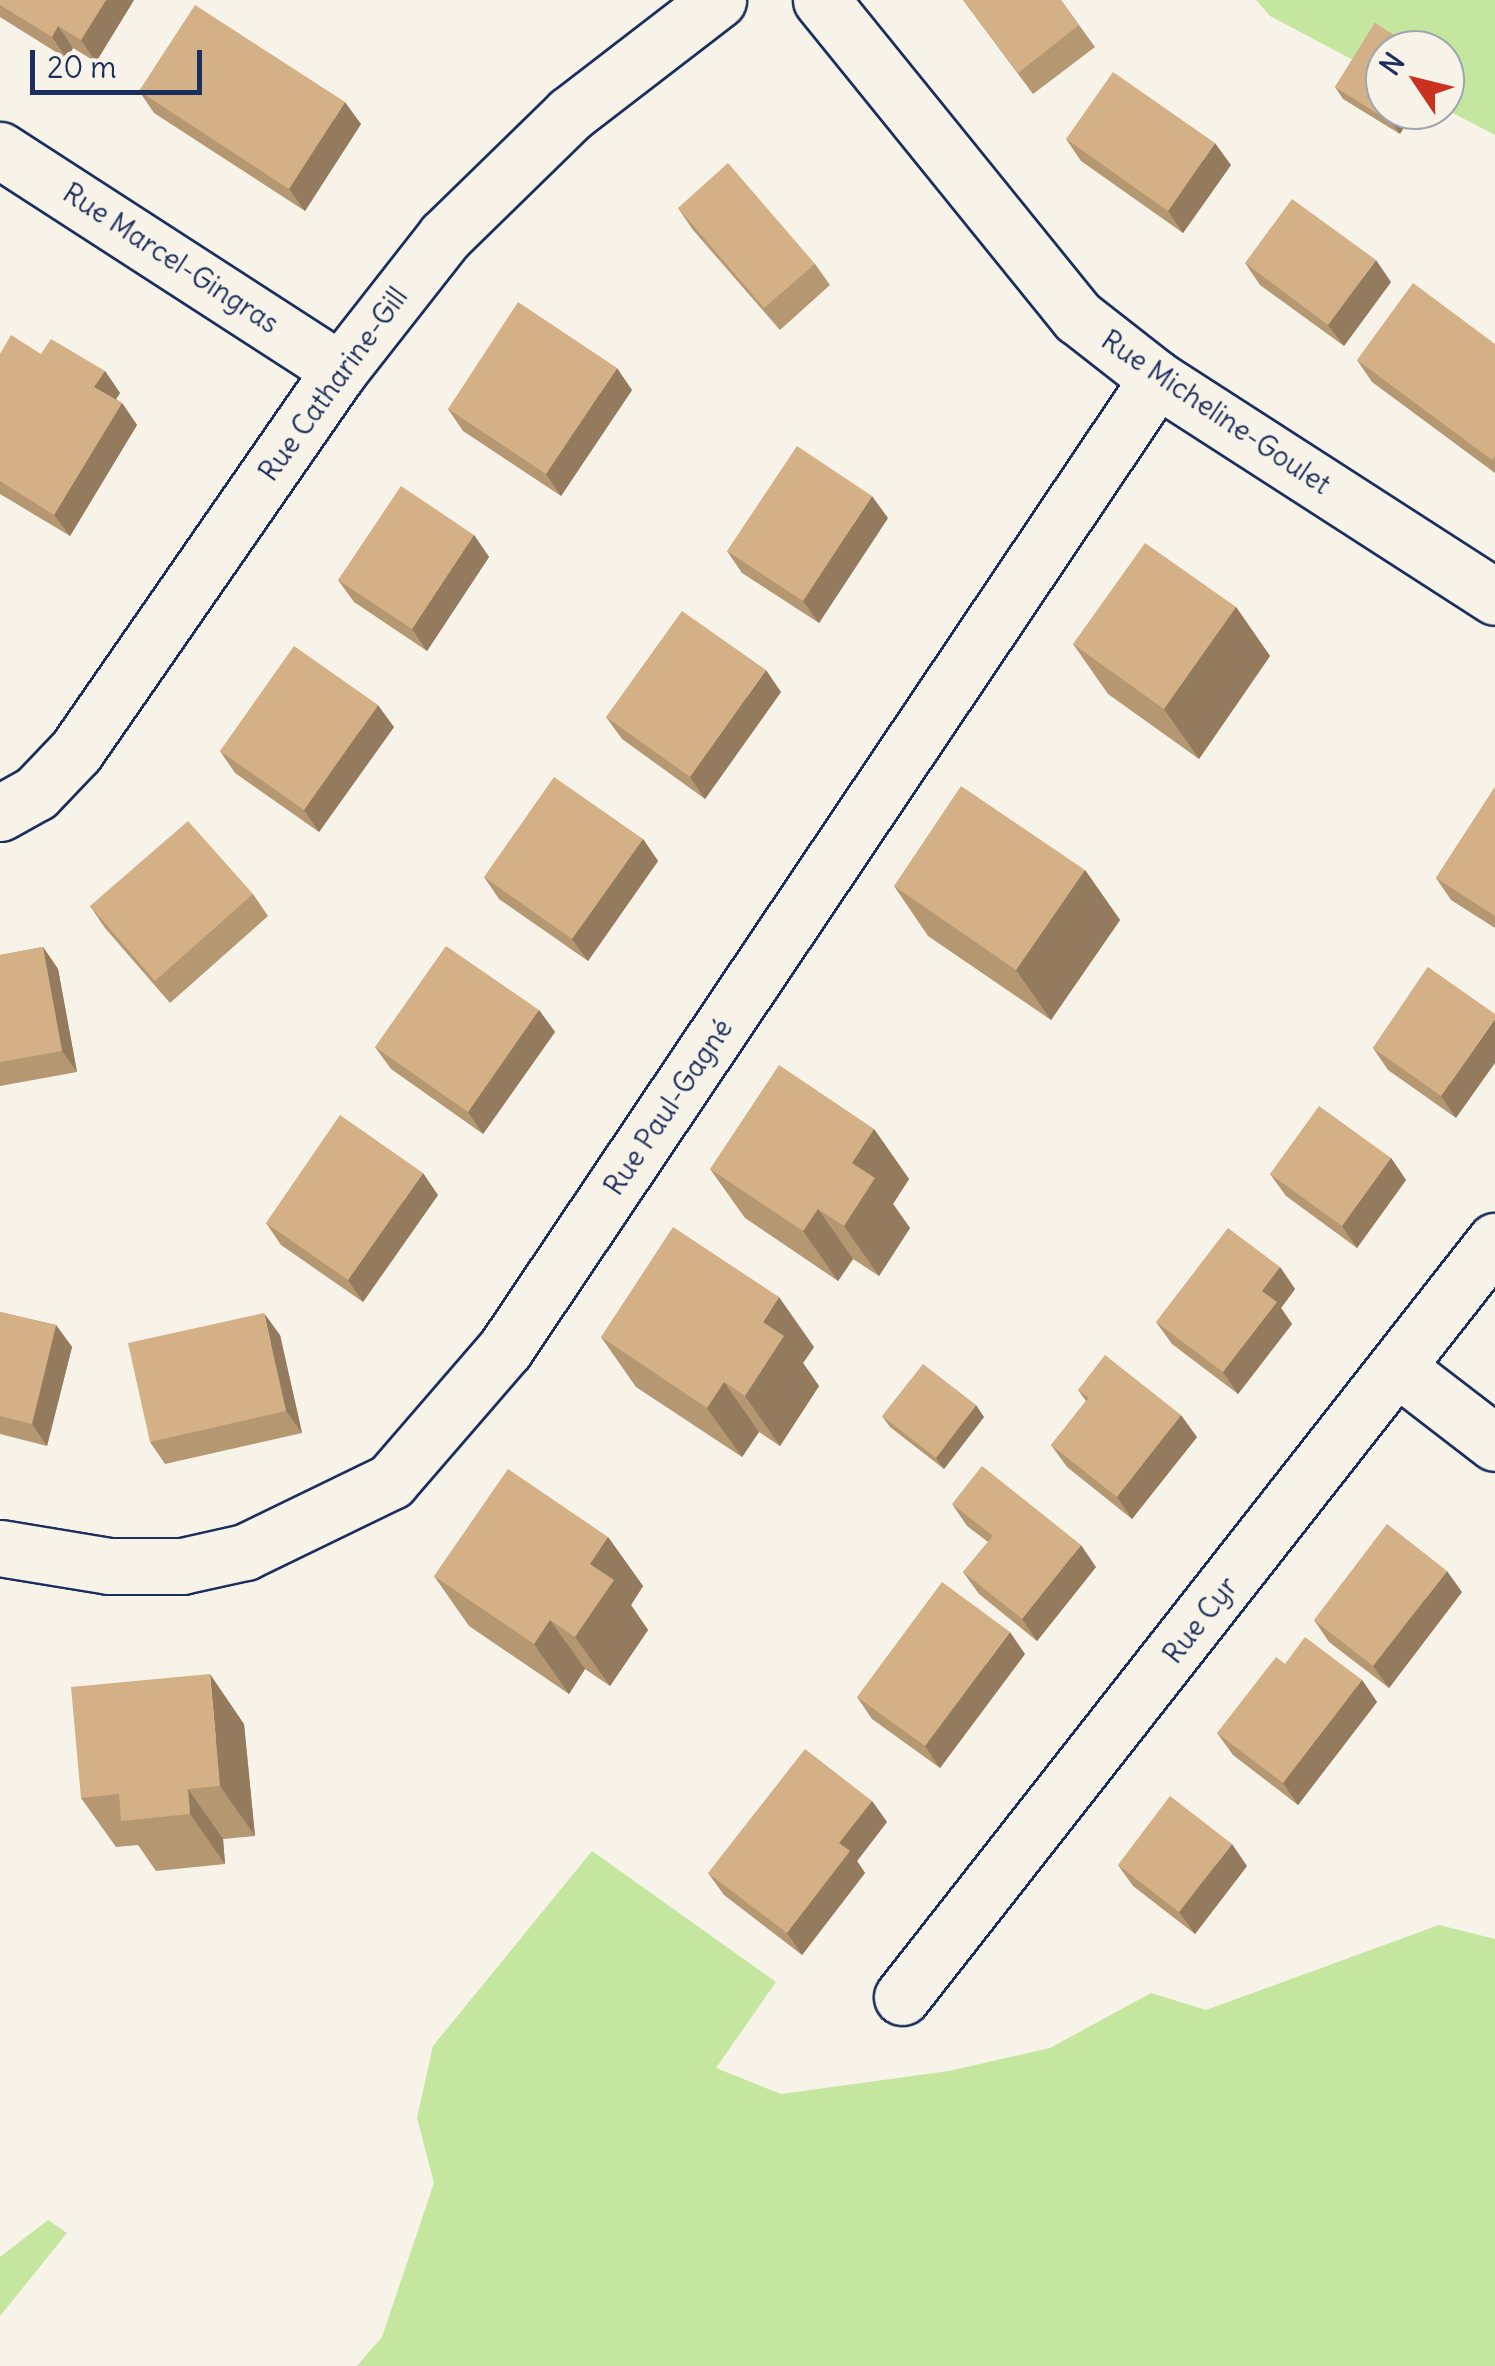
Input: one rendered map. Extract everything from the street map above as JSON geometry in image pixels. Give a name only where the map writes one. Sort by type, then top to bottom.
[{"type":"street","name":"Rue Catharine-Gill","points":[[0,813],[36,793],[76,750],[340,370],[504,172],[718,0]]},
{"type":"street","name":"Rue Micheline-Goulet","points":[[821,0],[1078,317],[1156,380],[1495,598]]},
{"type":"street","name":"Rue Marcel-Gingras","points":[[0,150],[340,370]]},
{"type":"street","name":"Rue Paul-Gagné","points":[[0,1548],[109,1566],[182,1566],[245,1552],[391,1481],[506,1350],[1156,380]]},
{"type":"street","name":"Rue Cyr","points":[[902,1998],[1399,1369],[1495,1241]]},
{"type":"street","points":[[1399,1369],[1495,1444]]},
{"type":"green space","points":[[1256,0],[1495,0],[1495,135],[1465,119],[1465,30],[1365,30],[1365,66],[1270,16]]},
{"type":"green space","points":[[592,1851],[776,1982],[716,2068],[781,2094],[949,2071],[1050,2048],[1151,1993],[1206,2010],[1439,1925],[1495,1939],[1495,2366],[357,2366],[382,2337],[434,2183],[417,2118],[433,2046]]},
{"type":"green space","points":[[48,2220],[67,2233],[0,2316],[0,2257]]},
{"type":"building","points":[[0,0],[106,0],[81,40],[58,26],[52,37],[0,5]]},
{"type":"building","points":[[963,0],[1061,0],[1079,25],[1018,73]]},
{"type":"building","points":[[195,5],[345,102],[289,189],[139,91]]},
{"type":"building","points":[[1365,39],[1365,106],[1335,87]]},
{"type":"building","points":[[1113,72],[1215,143],[1168,211],[1066,139]]},
{"type":"building","points":[[728,163],[815,264],[764,308],[678,208]]},
{"type":"building","points":[[1292,199],[1376,260],[1328,325],[1245,263]]},
{"type":"building","points":[[1413,283],[1495,344],[1492,460],[1357,360]]},
{"type":"building","points":[[518,302],[617,368],[546,474],[448,409]]},
{"type":"building","points":[[11,335],[41,354],[51,339],[105,371],[94,387],[122,403],[54,515],[0,481],[0,354]]},
{"type":"building","points":[[797,446],[872,496],[803,601],[727,551]]},
{"type":"building","points":[[401,486],[474,535],[412,629],[338,580]]},
{"type":"building","points":[[1145,543],[1236,607],[1164,709],[1073,644]]},
{"type":"building","points":[[682,611],[766,670],[690,777],[606,717]]},
{"type":"building","points":[[294,646],[378,705],[304,810],[220,751]]},
{"type":"building","points":[[554,777],[643,839],[572,939],[484,877]]},
{"type":"building","points":[[961,786],[1085,870],[1016,970],[894,886]]},
{"type":"building","points":[[1495,787],[1495,916],[1436,878]]},
{"type":"building","points":[[188,821],[253,894],[155,981],[90,906]]},
{"type":"building","points":[[446,946],[539,1010],[468,1112],[375,1047]]},
{"type":"building","points":[[43,947],[62,1051],[0,1062],[0,955]]},
{"type":"building","points":[[1428,967],[1495,1014],[1441,1096],[1373,1048]]},
{"type":"building","points":[[779,1065],[874,1129],[852,1163],[875,1178],[844,1226],[818,1209],[803,1231],[710,1169]]},
{"type":"building","points":[[1319,1106],[1391,1158],[1342,1226],[1270,1174]]},
{"type":"building","points":[[340,1115],[423,1173],[348,1280],[266,1223]]},
{"type":"building","points":[[673,1227],[779,1297],[763,1322],[784,1336],[745,1396],[724,1382],[707,1408],[601,1337]]},
{"type":"building","points":[[1228,1228],[1280,1267],[1262,1291],[1277,1302],[1223,1372],[1156,1322]]},
{"type":"building","points":[[0,1312],[56,1325],[32,1424],[0,1416]]},
{"type":"building","points":[[264,1313],[286,1411],[150,1442],[128,1343]]},
{"type":"building","points":[[1105,1355],[1181,1415],[1117,1497],[1051,1445],[1089,1398],[1078,1390]]},
{"type":"building","points":[[923,1364],[976,1405],[936,1458],[882,1416]]},
{"type":"building","points":[[982,1466],[1081,1545],[1022,1619],[963,1572],[993,1536],[952,1504]]},
{"type":"building","points":[[508,1469],[608,1537],[590,1564],[614,1580],[575,1637],[550,1620],[534,1644],[434,1576]]},
{"type":"building","points":[[1387,1524],[1447,1571],[1373,1666],[1314,1620]]},
{"type":"building","points":[[942,1582],[1010,1632],[925,1746],[857,1697]]},
{"type":"building","points":[[1305,1637],[1362,1680],[1283,1783],[1217,1733],[1276,1657],[1285,1664]]},
{"type":"building","points":[[210,1674],[220,1786],[188,1789],[190,1814],[121,1821],[119,1794],[81,1798],[71,1687]]},
{"type":"building","points":[[805,1749],[872,1801],[839,1843],[850,1851],[787,1933],[708,1873]]},
{"type":"building","points":[[1170,1796],[1232,1844],[1179,1912],[1118,1865]]}]
